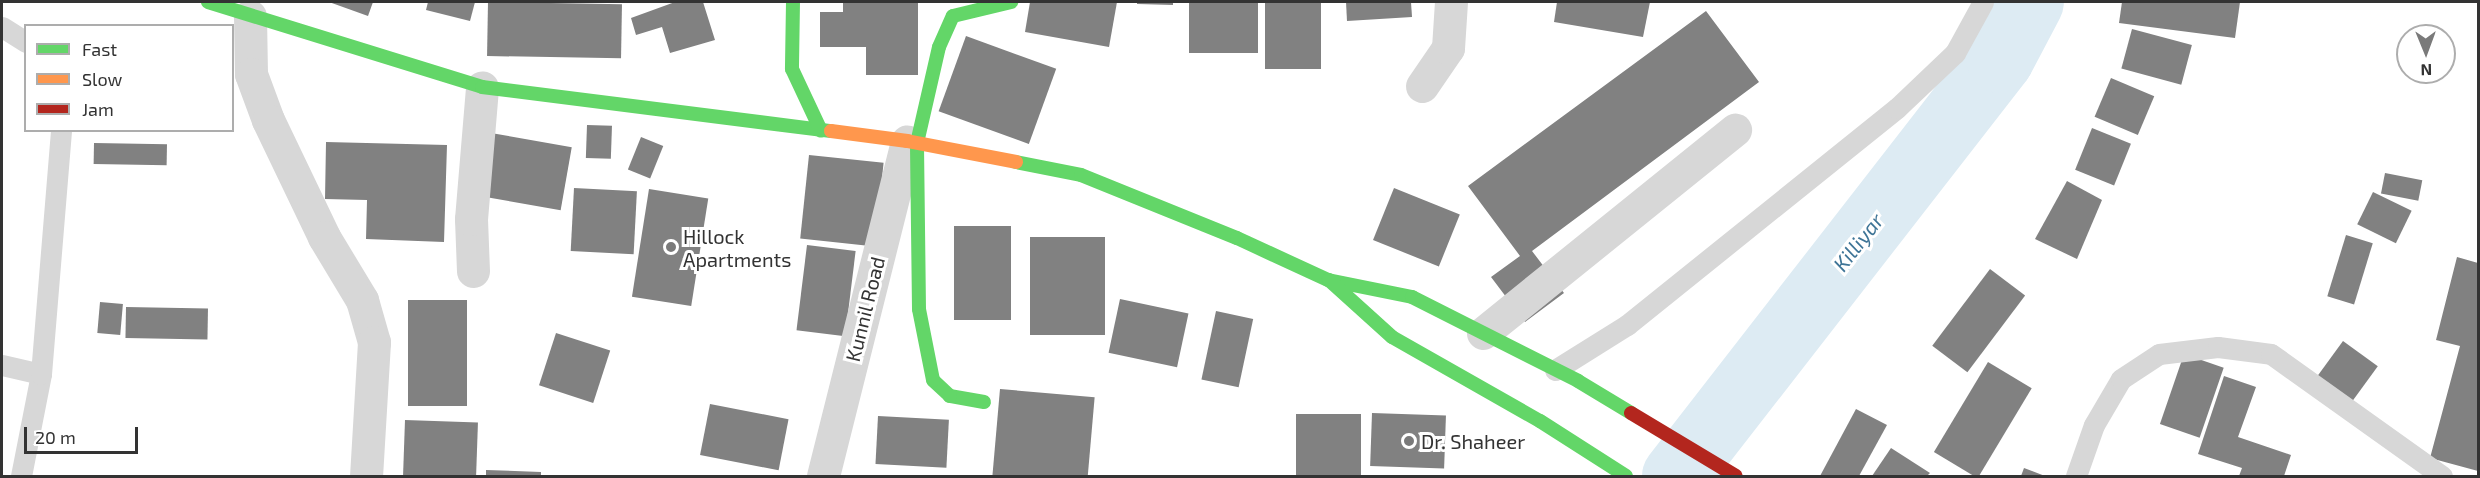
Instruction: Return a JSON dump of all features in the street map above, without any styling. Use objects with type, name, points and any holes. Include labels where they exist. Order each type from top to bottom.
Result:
[{"type":"main road","points":[[208,2],[482,87],[912,142],[1081,175],[1237,238],[1328,280],[1412,297],[1578,381],[1736,477]]},
{"type":"main road","points":[[793,2],[792,69],[821,132]]},
{"type":"main road","points":[[984,402],[950,396],[933,380],[919,309],[912,142],[939,47],[953,16],[994,9],[1011,2]]},
{"type":"main road","points":[[1328,280],[1392,337],[1540,421],[1626,477]]},
{"type":"street","points":[[1422,86],[1448,48],[1451,2]]},
{"type":"street","points":[[250,16],[251,74],[268,120],[324,237],[362,300],[374,342],[366,477]]},
{"type":"street","points":[[473,271],[471,219],[482,87]]},
{"type":"street","points":[[1483,333],[1735,130]]},
{"type":"street","name":"Kunnil Road","points":[[823,477],[912,142]]},
{"type":"lane","points":[[1555,370],[1627,325],[1897,108],[1955,53],[1983,2]]},
{"type":"lane","points":[[2,27],[24,41]]},
{"type":"lane","points":[[21,477],[41,374],[61,132]]},
{"type":"lane","points":[[2076,477],[2094,425],[2121,379],[2159,354],[2217,347],[2271,354],[2442,477]]},
{"type":"lane","points":[[2,365],[41,374]]},
{"type":"building","points":[[329,2],[373,2],[368,16]]},
{"type":"building","points":[[428,2],[475,2],[470,21],[426,10]]},
{"type":"building","points":[[488,2],[622,4],[621,58],[487,56]]},
{"type":"building","points":[[675,2],[703,2],[715,40],[670,53],[662,27],[636,35],[631,18]]},
{"type":"building","points":[[843,2],[918,2],[918,75],[866,75],[866,47],[820,47],[820,12],[843,12]]},
{"type":"building","points":[[1030,2],[1117,2],[1109,47],[1025,32]]},
{"type":"building","points":[[1137,2],[1173,2],[1173,5],[1137,4]]},
{"type":"building","points":[[1189,2],[1258,2],[1258,53],[1189,53]]},
{"type":"building","points":[[1265,2],[1321,2],[1321,69],[1265,69]]},
{"type":"building","points":[[1346,2],[1411,2],[1412,17],[1347,21]]},
{"type":"building","points":[[1557,2],[1650,2],[1643,37],[1554,22]]},
{"type":"building","points":[[2122,2],[2240,2],[2235,38],[2119,23]]},
{"type":"building","points":[[1706,11],[1759,82],[1532,251],[1564,293],[1525,322],[1491,277],[1520,256],[1468,186]]},
{"type":"building","points":[[2132,29],[2192,45],[2181,85],[2121,69]]},
{"type":"building","points":[[966,36],[1056,69],[1029,144],[939,111]]},
{"type":"building","points":[[2111,78],[2154,96],[2138,135],[2095,117]]},
{"type":"building","points":[[587,125],[612,126],[611,159],[586,158]]},
{"type":"building","points":[[2092,128],[2131,144],[2114,185],[2075,170]]},
{"type":"building","points":[[491,133],[572,147],[561,210],[480,196]]},
{"type":"building","points":[[641,137],[663,146],[650,178],[628,169]]},
{"type":"building","points":[[326,142],[447,145],[444,242],[366,239],[367,200],[325,199]]},
{"type":"building","points":[[94,143],[167,144],[167,165],[94,164]]},
{"type":"building","points":[[809,155],[884,163],[875,246],[800,239]]},
{"type":"building","points":[[2385,173],[2422,180],[2418,201],[2381,194]]},
{"type":"building","points":[[2067,181],[2102,200],[2077,259],[2035,239]]},
{"type":"building","points":[[574,188],[637,191],[634,254],[571,251]]},
{"type":"building","points":[[1394,188],[1460,215],[1439,267],[1373,240]]},
{"type":"building","name":"Hillock Apartments","points":[[649,189],[708,198],[691,306],[632,297]]},
{"type":"building","points":[[2373,192],[2412,211],[2396,243],[2357,224]]},
{"type":"building","points":[[954,226],[1011,226],[1011,320],[954,320]]},
{"type":"building","points":[[2346,235],[2373,243],[2354,304],[2327,296]]},
{"type":"building","points":[[1030,237],[1105,237],[1105,335],[1030,335]]},
{"type":"building","points":[[807,245],[856,251],[845,336],[797,330]]},
{"type":"building","points":[[2457,257],[2478,263],[2478,471],[2430,458],[2460,346],[2436,340]]},
{"type":"building","points":[[1990,269],[2025,295],[1967,372],[1932,346]]},
{"type":"building","points":[[1120,299],[1188,314],[1177,367],[1109,353]]},
{"type":"building","points":[[408,300],[467,300],[467,406],[408,406]]},
{"type":"building","points":[[100,302],[123,304],[120,335],[97,333]]},
{"type":"building","points":[[126,307],[208,308],[207,339],[125,338]]},
{"type":"building","points":[[1216,311],[1253,319],[1239,387],[1201,379]]},
{"type":"building","points":[[556,333],[610,351],[593,403],[539,385]]},
{"type":"building","points":[[2343,341],[2378,366],[2352,402],[2317,377]]},
{"type":"building","points":[[2184,354],[2224,368],[2200,438],[2160,424]]},
{"type":"building","points":[[1988,362],[2032,388],[1979,476],[1974,476],[1934,452]]},
{"type":"building","points":[[2224,376],[2256,387],[2238,437],[2291,455],[2284,476],[2239,476],[2242,468],[2198,454]]},
{"type":"building","points":[[1000,389],[1095,397],[1088,476],[992,476]]},
{"type":"building","points":[[710,404],[789,419],[779,470],[700,455]]},
{"type":"building","points":[[1856,409],[1887,425],[1859,476],[1820,476]]},
{"type":"building","name":"Dr. Shaheer","points":[[1372,413],[1446,416],[1444,469],[1370,466]]},
{"type":"building","points":[[1296,414],[1361,414],[1361,476],[1296,476]]},
{"type":"building","points":[[878,416],[949,420],[946,468],[875,464]]},
{"type":"building","points":[[405,420],[478,423],[476,476],[403,476]]},
{"type":"building","points":[[1891,448],[1930,473],[1927,476],[1872,476]]},
{"type":"building","points":[[2024,468],[2045,476],[2021,476]]},
{"type":"building","points":[[486,470],[541,472],[541,476],[486,476]]},
{"type":"waterway","name":"Killiyar","points":[[1676,476],[2000,59],[2030,2]]},
{"type":"traffic: fast","points":[[208,2],[482,87],[831,131]]},
{"type":"traffic: fast","points":[[793,2],[792,69],[821,131]]},
{"type":"traffic: fast","points":[[984,402],[950,396],[933,380],[919,309],[917,143],[939,47],[953,16],[1011,2]]},
{"type":"traffic: fast","points":[[1016,162],[1081,175],[1237,238],[1328,280],[1412,297],[1578,381],[1631,413]]},
{"type":"traffic: fast","points":[[1329,280],[1392,337],[1540,421],[1626,476]]},
{"type":"traffic: slow","points":[[831,131],[907,141],[1016,162]]},
{"type":"traffic: jam","points":[[1631,413],[1736,476]]},
{"type":"place","name":"Hillock Apartments","points":[[671,247]]},
{"type":"place","name":"Dr. Shaheer","points":[[1409,441]]}]
